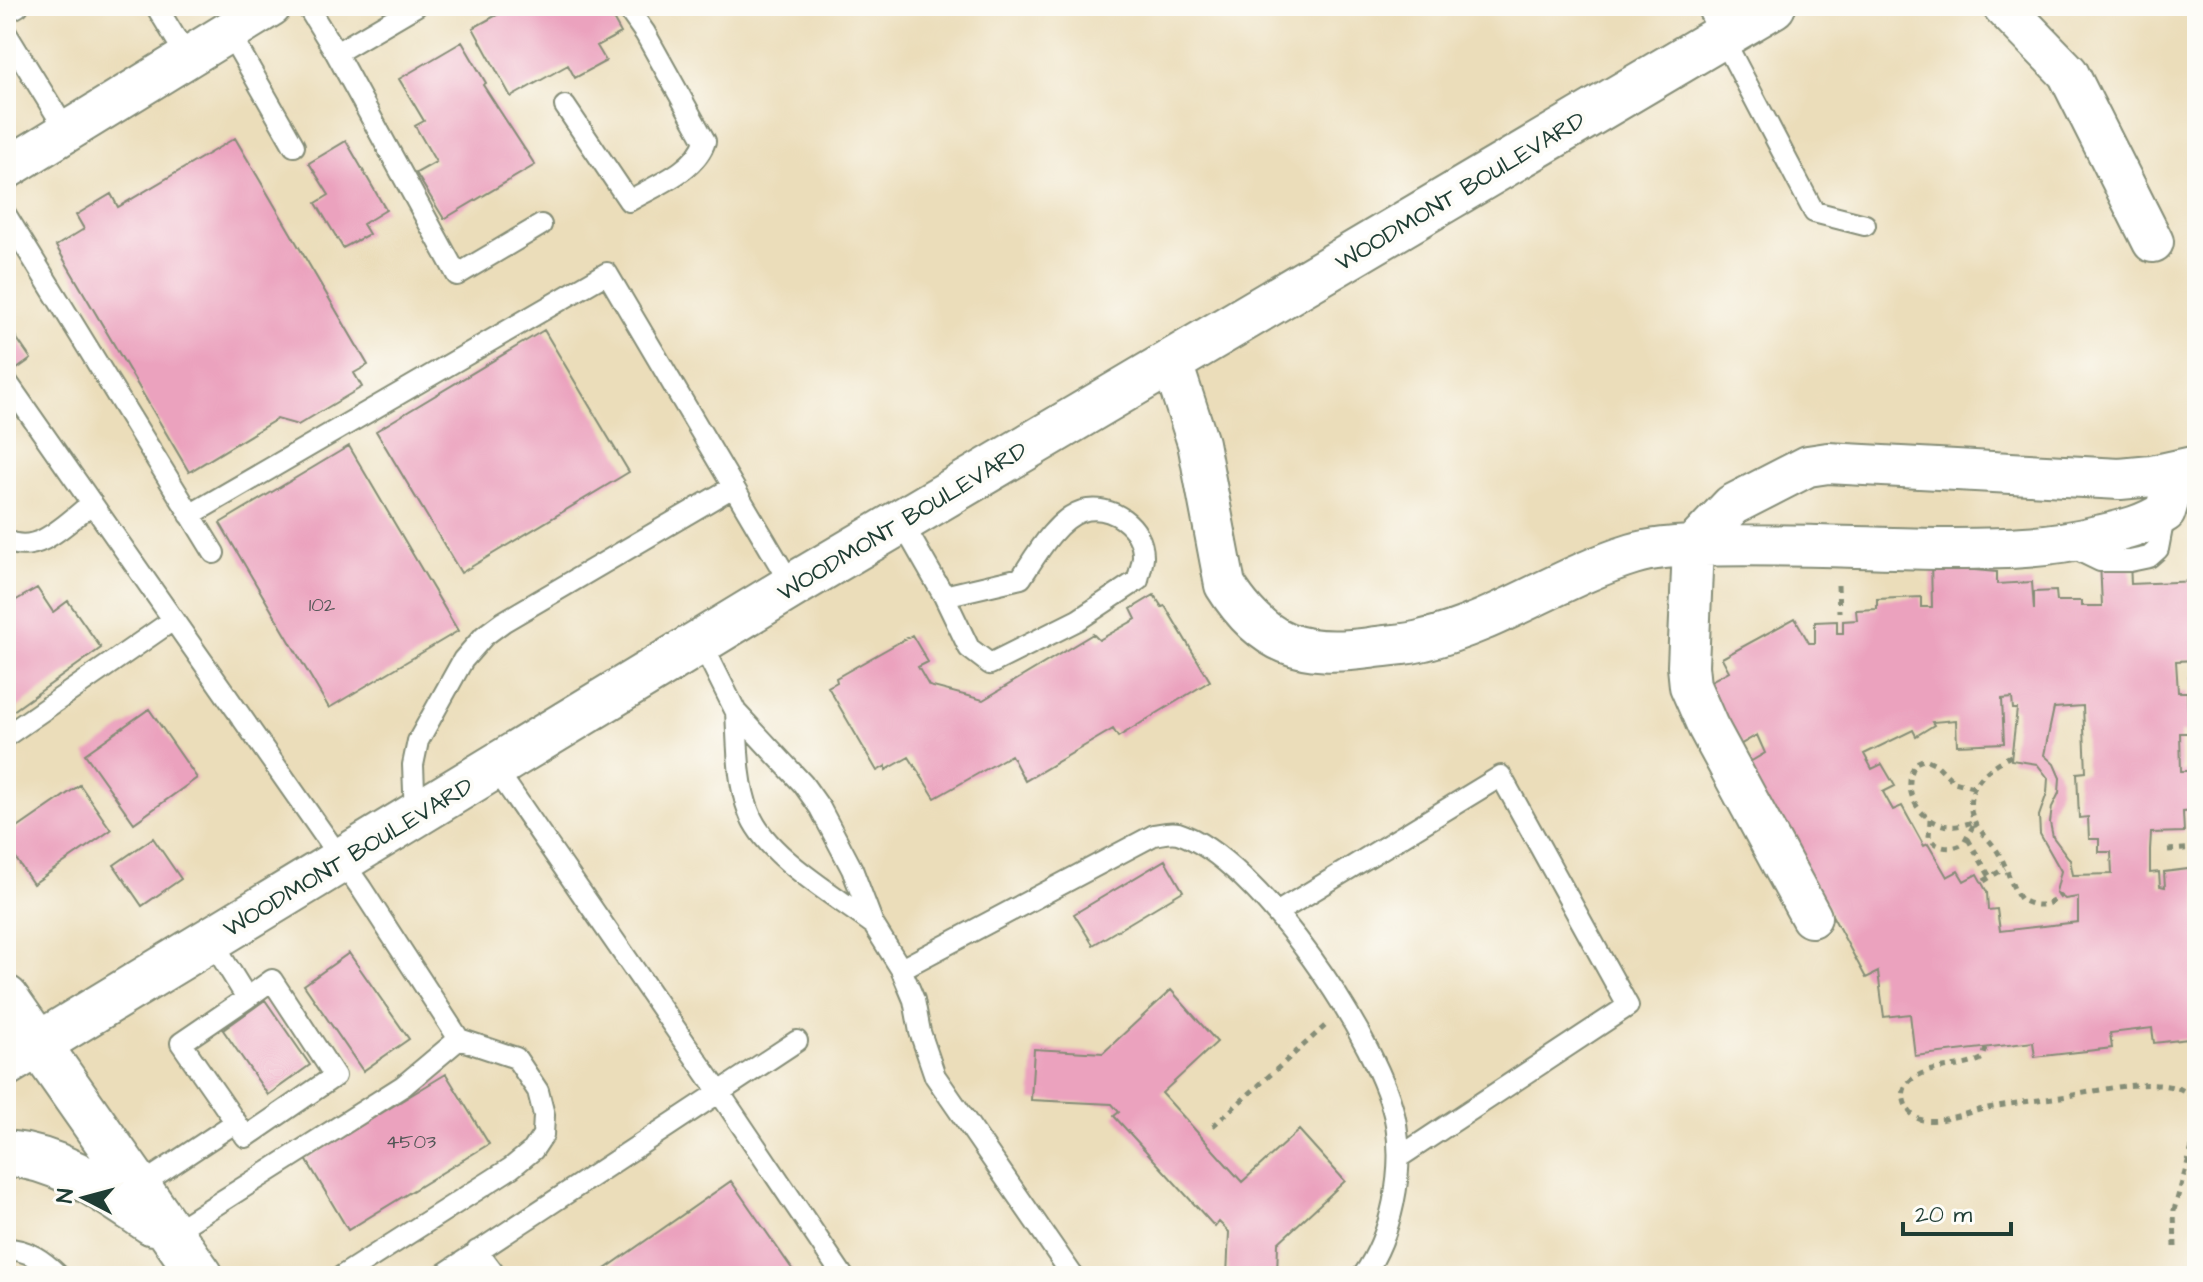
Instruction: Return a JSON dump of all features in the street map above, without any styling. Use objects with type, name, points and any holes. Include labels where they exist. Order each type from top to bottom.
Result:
[{"type":"main road","name":"WOODMONT BOULEVARD","points":[[22,1054],[792,586],[1171,360],[1715,21],[1773,6]]},
{"type":"main road","points":[[6,998],[22,1054],[138,1187],[201,1276]]},
{"type":"main road","points":[[6,1153],[60,1165],[170,1234]]},
{"type":"street","points":[[6,169],[271,6]]},
{"type":"street","points":[[2003,6],[2068,73],[2153,242]]},
{"type":"street","points":[[1171,360],[1198,443],[1225,585],[1236,602],[1265,632],[1305,650],[1337,652],[1424,641],[1481,620],[1633,554],[1664,547],[1751,544],[1879,550],[2000,549],[2065,544],[2135,527],[2165,512],[2174,489],[2187,469]]},
{"type":"street","points":[[1811,917],[1702,716],[1690,686],[1688,666],[1693,546],[1732,505],[1808,466],[1828,463],[2120,479],[2187,469]]},
{"type":"lane","points":[[6,13],[18,6]]},
{"type":"lane","points":[[156,6],[187,57]]},
{"type":"lane","points":[[307,6],[336,53],[457,275],[541,225]]},
{"type":"lane","points":[[336,53],[416,6]]},
{"type":"lane","points":[[565,106],[629,201],[688,167],[702,152],[705,141],[645,33],[626,6]]},
{"type":"lane","points":[[1715,21],[1814,212],[1865,225]]},
{"type":"lane","points":[[229,32],[294,146]]},
{"type":"lane","points":[[6,33],[67,132]]},
{"type":"lane","points":[[6,215],[214,553]]},
{"type":"lane","points":[[190,515],[607,273],[792,586]]},
{"type":"lane","points":[[7,382],[342,861],[459,1039],[516,1058],[538,1091],[544,1115],[543,1135],[533,1150],[511,1168],[342,1276]]},
{"type":"lane","points":[[415,816],[413,765],[418,741],[473,647],[503,622],[733,487]]},
{"type":"lane","points":[[6,540],[20,546],[36,543],[92,503]]},
{"type":"lane","points":[[901,521],[944,596],[969,648],[990,664],[1078,620],[1138,580],[1143,555],[1138,535],[1126,520],[1117,515],[1107,511],[1082,511],[1052,532],[1021,578],[944,596]]},
{"type":"lane","points":[[6,736],[173,620]]},
{"type":"lane","points":[[701,642],[736,712],[803,784],[820,808],[852,869],[873,924],[901,969],[914,1000],[920,1032],[935,1076],[1073,1276]]},
{"type":"lane","points":[[736,712],[745,802],[758,830],[784,857],[873,924]]},
{"type":"lane","points":[[495,768],[843,1276]]},
{"type":"lane","points":[[1278,912],[1501,776],[1628,1006],[1401,1156]]},
{"type":"lane","points":[[901,969],[1154,835],[1174,832],[1195,841],[1236,870],[1278,912],[1312,958],[1385,1085],[1396,1120],[1401,1156],[1384,1237],[1363,1276]]},
{"type":"lane","points":[[211,940],[247,998]]},
{"type":"lane","points":[[272,980],[335,1076],[246,1137],[181,1043],[247,998],[272,980]]},
{"type":"lane","points":[[170,1234],[403,1086],[459,1039]]},
{"type":"lane","points":[[441,1276],[797,1041]]},
{"type":"lane","points":[[138,1187],[236,1122]]},
{"type":"lane","points":[[6,1249],[28,1253],[43,1261],[59,1276]]},
{"type":"lane","points":[[477,1251],[496,1276]]},
{"type":"path","points":[[2197,670],[2190,670],[2197,838]]},
{"type":"path","points":[[2011,756],[1979,778],[1973,787],[1970,804],[1975,821],[1995,847],[2017,895],[2026,903],[2046,905],[2060,896]]},
{"type":"path","points":[[1973,787],[1954,782],[1925,759],[1916,763],[1910,775],[1910,790],[1916,805],[1930,819],[1946,826],[1975,821]]},
{"type":"path","points":[[1930,819],[1929,838],[1936,846],[1960,846],[1975,821]]},
{"type":"path","points":[[1967,838],[1987,879],[2005,868]]},
{"type":"path","points":[[2168,850],[2197,848]]},
{"type":"path","points":[[1213,1126],[1344,1010]]},
{"type":"path","points":[[1986,1048],[1983,1058],[1977,1062],[1934,1070],[1909,1083],[1904,1089],[1910,1114],[1931,1120],[1998,1106],[2140,1086],[2174,1087],[2183,1090],[2197,1102]]},
{"type":"path","points":[[2175,1247],[2174,1210],[2197,1130]]},
{"type":"building","points":[[513,6],[606,6],[621,33],[597,46],[606,61],[575,78],[568,65],[511,97],[473,28]]},
{"type":"building","points":[[462,42],[486,83],[483,85],[535,165],[444,219],[416,173],[436,162],[415,126],[424,121],[399,79]]},
{"type":"building","points":[[235,138],[368,365],[354,373],[362,387],[298,425],[277,419],[189,472],[56,246],[84,229],[76,215],[111,194],[118,207]]},
{"type":"building","points":[[346,141],[386,210],[363,224],[369,234],[343,248],[316,203],[329,195],[309,163]]},
{"type":"building","points":[[9,327],[31,359],[10,374],[6,383],[6,329]]},
{"type":"building","points":[[544,330],[629,472],[461,573],[376,431]]},
{"type":"building","points":[[349,446],[458,631],[329,708],[220,523]]},
{"type":"building","points":[[1931,559],[1963,569],[1997,572],[1997,584],[2032,582],[2034,610],[2034,592],[2056,591],[2057,601],[2081,601],[2081,606],[2102,606],[2100,561],[2130,561],[2131,584],[2197,581],[2197,660],[2176,661],[2178,692],[2187,692],[2189,733],[2180,733],[2181,771],[2191,771],[2193,811],[2183,812],[2184,832],[2151,833],[2150,873],[2159,872],[2160,886],[2165,887],[2164,872],[2197,868],[2197,1038],[2154,1043],[2152,1028],[2110,1033],[2112,1048],[2035,1057],[2033,1042],[1915,1056],[1910,1014],[1884,1017],[1878,972],[1866,978],[1825,902],[1743,766],[1765,753],[1757,735],[1736,747],[1704,685],[1729,671],[1722,658],[1795,618],[1809,643],[1815,643],[1815,622],[1837,621],[1837,633],[1843,633],[1843,621],[1857,620],[1856,610],[1877,609],[1877,599],[1921,597],[1921,607],[1932,607]],"holes":[[[2012,698],[2013,709],[2017,709],[2011,760],[2037,764],[2048,778],[2047,793],[2039,816],[2040,834],[2061,871],[2056,892],[2065,899],[2078,897],[2078,922],[2000,931],[1997,909],[1988,910],[1987,892],[1977,874],[1964,881],[1958,871],[1947,877],[1928,844],[1924,846],[1902,806],[1893,810],[1883,792],[1895,786],[1882,764],[1872,769],[1864,754],[1913,730],[1916,736],[1934,725],[1932,722],[1956,720],[1957,745],[2004,743],[2002,699]],[[2083,706],[2086,772],[2077,773],[2079,818],[2088,817],[2089,839],[2099,839],[2099,852],[2111,852],[2112,874],[2073,875],[2070,860],[2053,837],[2050,823],[2060,778],[2054,764],[2044,755],[2054,708]]]},
{"type":"building","points":[[37,588],[53,612],[68,601],[101,648],[6,716],[6,606]]},
{"type":"building","points":[[1154,595],[1162,607],[1165,606],[1210,681],[1118,737],[1113,729],[1025,781],[1011,755],[935,798],[909,757],[886,770],[886,766],[877,771],[828,687],[837,682],[836,678],[912,635],[928,662],[918,667],[929,686],[983,700],[1093,634],[1099,640],[1136,619],[1131,609]]},
{"type":"building","points":[[149,709],[197,778],[134,823],[85,754]]},
{"type":"building","points":[[80,785],[111,830],[33,884],[6,844],[6,836]]},
{"type":"building","points":[[153,838],[181,879],[142,906],[114,865]]},
{"type":"building","points":[[1165,860],[1183,891],[1093,945],[1074,914]]},
{"type":"building","points":[[349,953],[409,1039],[363,1071],[304,985]]},
{"type":"building","points":[[1171,990],[1217,1042],[1162,1093],[1242,1182],[1299,1130],[1345,1181],[1278,1243],[1277,1276],[1227,1276],[1229,1232],[1219,1222],[1215,1227],[1114,1116],[1119,1112],[1112,1104],[1031,1100],[1034,1049],[1103,1053]]},
{"type":"building","points":[[265,1000],[310,1065],[268,1095],[223,1030]]},
{"type":"building","points":[[446,1074],[489,1144],[348,1230],[306,1159]]},
{"type":"building","points":[[731,1181],[797,1276],[595,1276]]}]
